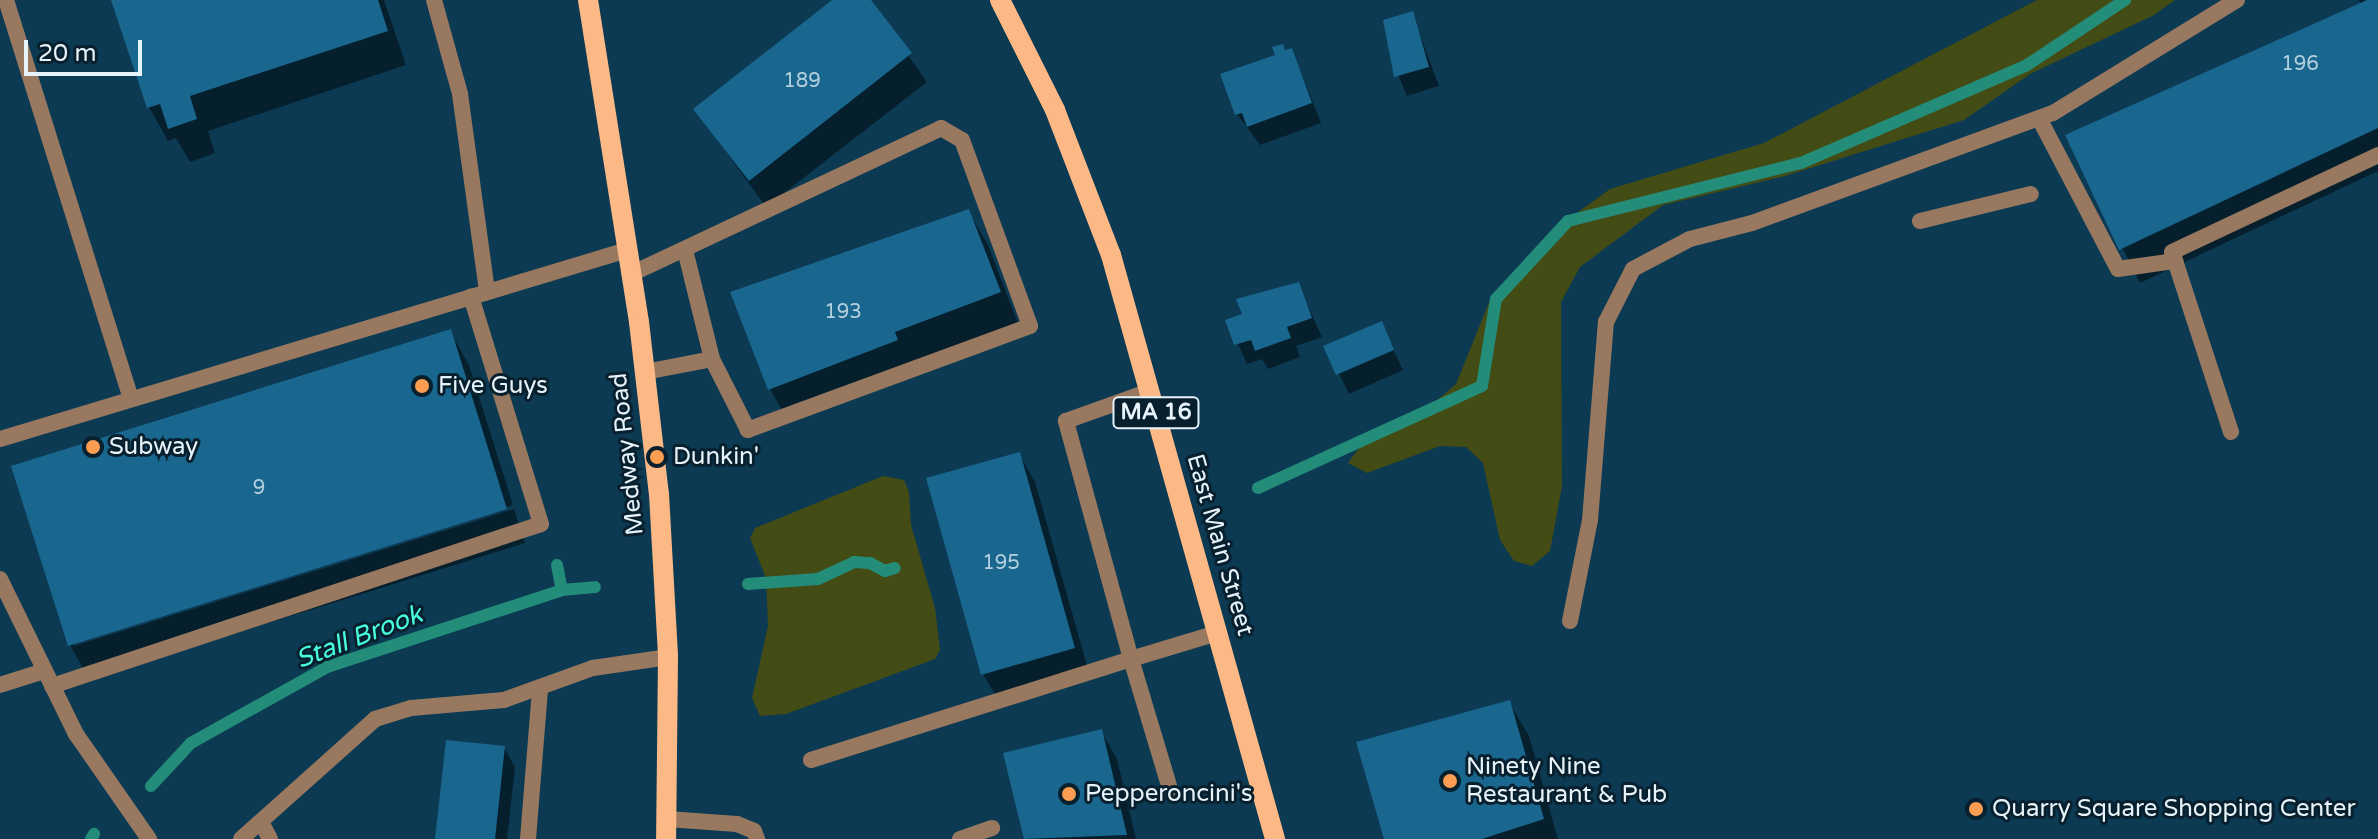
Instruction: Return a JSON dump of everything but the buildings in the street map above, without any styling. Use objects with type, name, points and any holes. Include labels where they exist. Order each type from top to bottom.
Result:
[{"type":"main road","name":"Medway Road","points":[[578,0],[595,66]]},
{"type":"main road","name":"Medway Road","points":[[588,0],[595,66],[645,372],[668,657],[667,829]]},
{"type":"main road","name":"East Main Street","points":[[1000,0],[1036,66],[1111,255],[1275,839]]},
{"type":"street","points":[[6,0],[131,399]]},
{"type":"street","points":[[0,685],[48,679],[541,524],[479,295],[460,94],[434,0]]},
{"type":"street","points":[[1570,621],[1590,520],[1606,322],[1633,269],[1690,239],[1752,223],[2039,118],[2237,0]]},
{"type":"street","points":[[2039,118],[2118,269],[2175,261]]},
{"type":"street","points":[[631,274],[941,128],[962,140],[1030,326],[748,430],[712,359],[685,250]]},
{"type":"street","points":[[2231,432],[2172,252],[2378,155]]},
{"type":"street","points":[[1920,221],[2031,194]]},
{"type":"street","points":[[0,439],[627,250]]},
{"type":"street","points":[[645,372],[712,359]]},
{"type":"street","points":[[1150,391],[1066,421],[1170,789]]},
{"type":"street","points":[[0,579],[76,734],[149,839]]},
{"type":"street","points":[[811,760],[1217,633]]},
{"type":"street","points":[[241,839],[375,719],[411,708],[504,700],[540,690],[584,670],[668,657]]},
{"type":"street","points":[[528,839],[540,690]]},
{"type":"street","points":[[261,822],[270,839]]},
{"type":"street","points":[[667,829],[737,824],[754,831],[757,839]]},
{"type":"street","points":[[960,839],[992,828]]},
{"type":"green space","points":[[2037,0],[2175,0],[2154,15],[2030,74],[1964,120],[1785,176],[1663,205],[1580,267],[1561,302],[1562,486],[1550,551],[1532,566],[1514,561],[1500,540],[1483,463],[1466,447],[1440,446],[1367,473],[1348,463],[1365,440],[1427,409],[1456,384],[1492,295],[1556,228],[1610,189],[1764,143]]},
{"type":"green space","points":[[883,476],[904,480],[909,492],[911,525],[935,608],[940,650],[935,659],[786,714],[760,716],[752,698],[768,626],[766,578],[750,538],[755,528]]},
{"type":"waterway","points":[[1258,488],[1482,386],[1496,299],[1568,221],[1801,163],[2027,65],[2125,0]]},
{"type":"waterway","points":[[748,584],[818,579],[854,562],[870,563],[885,571],[895,568]]},
{"type":"waterway","points":[[557,565],[562,590]]},
{"type":"waterway","name":"Stall Brook","points":[[151,786],[191,743],[327,667],[562,590],[595,587]]},
{"type":"waterway","name":"Stall Brook","points":[[91,839],[94,834]]},
{"type":"place","name":"Five Guys","points":[[422,386]]},
{"type":"place","name":"Subway","points":[[93,447]]},
{"type":"place","name":"Dunkin'","points":[[657,457]]},
{"type":"place","name":"Ninety Nine Restaurant & Pub","points":[[1450,781]]},
{"type":"place","name":"Pepperoncini's","points":[[1069,794]]},
{"type":"place","name":"Quarry Square Shopping Center","points":[[1976,809]]}]
